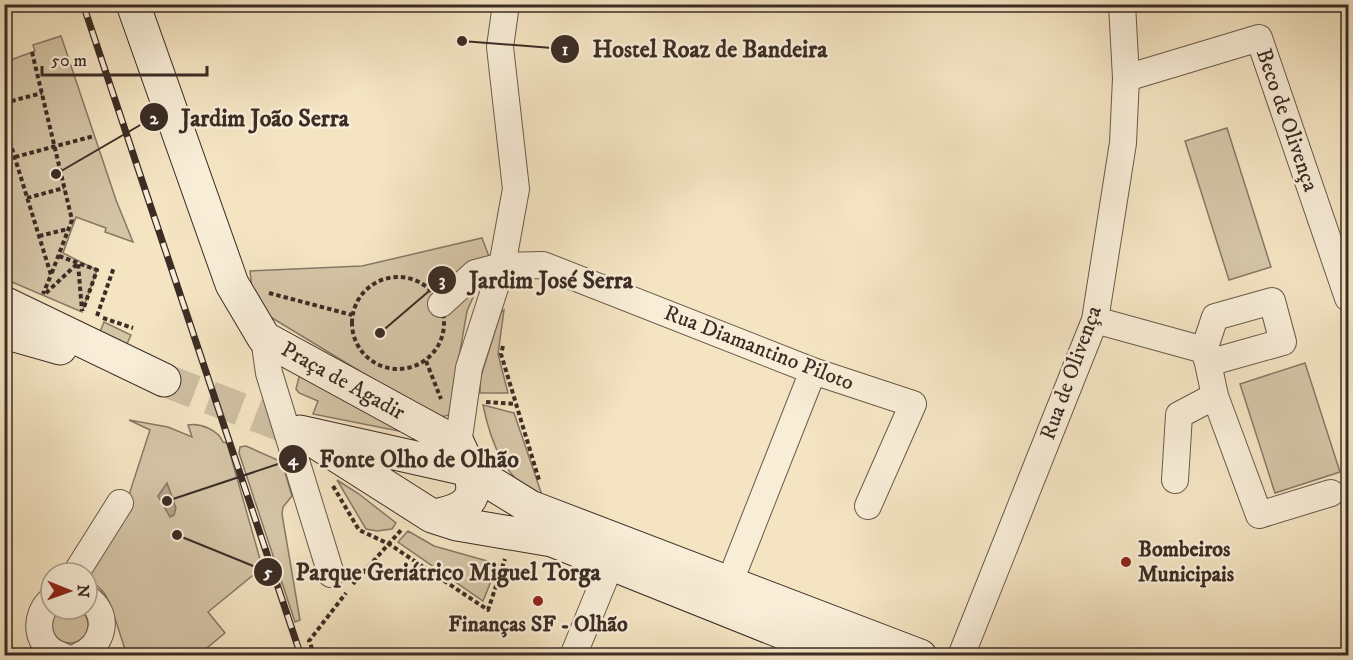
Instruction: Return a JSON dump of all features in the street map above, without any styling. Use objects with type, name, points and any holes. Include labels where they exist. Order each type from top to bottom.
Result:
[{"type":"main road","points":[[133,4],[232,284],[264,338]]},
{"type":"main road","points":[[4,303],[164,380],[4,332]]},
{"type":"main road","name":"Praça de Agadir","points":[[264,338],[464,457],[530,507],[920,656]]},
{"type":"main road","points":[[426,512],[452,513],[469,503],[474,486],[464,457],[300,432],[426,512],[457,524],[552,540],[829,653]]},
{"type":"street","points":[[464,457],[470,368],[502,266],[516,189],[500,47],[506,4]]},
{"type":"street","name":"Rua de Olivença","points":[[961,656],[1095,320],[1123,143],[1126,78],[1122,4]]},
{"type":"street","name":"Beco de Olivença","points":[[1126,78],[1259,38],[1348,298]]},
{"type":"street","name":"Rua Diamantino Piloto","points":[[441,304],[475,273],[502,266],[543,265],[813,370],[912,404],[868,506]]},
{"type":"street","points":[[1095,320],[1206,356],[1215,396],[1259,515],[1331,493]]},
{"type":"street","points":[[264,338],[269,373],[339,583]]},
{"type":"street","points":[[729,584],[813,370]]},
{"type":"street","points":[[1175,480],[1179,415],[1215,396]]},
{"type":"street","points":[[84,561],[120,503]]},
{"type":"street","points":[[573,656],[611,563]]},
{"type":"street","points":[[40,621],[39,632],[50,649],[64,655],[94,646],[107,647],[99,611]]},
{"type":"path","points":[[32,52],[72,220],[42,297]]},
{"type":"path","points":[[4,103],[42,93]]},
{"type":"path","points":[[15,157],[94,136]]},
{"type":"path","points":[[4,148],[10,142],[51,275]]},
{"type":"path","points":[[27,198],[64,188]]},
{"type":"path","points":[[39,236],[69,229]]},
{"type":"path","points":[[59,256],[98,270],[80,319]]},
{"type":"path","points":[[42,297],[78,263]]},
{"type":"path","points":[[78,263],[82,312]]},
{"type":"path","points":[[97,316],[114,267]]},
{"type":"path","points":[[393,276],[408,277],[422,282],[441,304],[445,319],[443,335],[437,350],[426,361],[412,368],[396,370],[381,367],[367,358],[358,346],[352,331],[352,315],[357,300],[367,288],[379,280],[393,276]]},
{"type":"path","points":[[232,284],[352,315]]},
{"type":"path","points":[[42,297],[52,301]]},
{"type":"path","points":[[504,343],[501,354],[542,490]]},
{"type":"path","points":[[330,481],[359,530],[389,544],[488,610],[507,554]]},
{"type":"path","points":[[315,656],[309,641],[339,583],[426,512]]},
{"type":"shaded area","points":[[61,36],[116,200],[133,242],[105,232],[106,228],[76,217],[63,253],[97,270],[82,312],[5,279],[4,148],[10,142],[5,125],[5,62],[35,51],[33,45]]},
{"type":"shaded area","points":[[1227,128],[1271,267],[1229,280],[1185,141]]},
{"type":"shaded area","points":[[482,238],[490,259],[467,311],[449,415],[437,418],[254,307],[250,271],[362,266]]},
{"type":"shaded area","points":[[504,310],[498,354],[508,393],[480,393],[480,379],[501,312]]},
{"type":"shaded area","points":[[104,322],[131,335],[126,346],[99,334]]},
{"type":"shaded area","points":[[1305,363],[1340,472],[1275,493],[1240,384]]},
{"type":"shaded area","points":[[300,373],[429,437],[313,414],[318,401],[299,393],[296,389]]},
{"type":"shaded area","points":[[483,405],[514,413],[544,501],[520,483],[502,460],[486,420]]},
{"type":"shaded area","points":[[129,420],[168,427],[192,437],[188,425],[203,426],[227,443],[260,559],[257,572],[208,612],[225,633],[207,648],[212,655],[127,655],[106,596],[99,588],[99,561],[95,561],[127,501],[150,430]]},
{"type":"shaded area","points":[[246,446],[282,462],[292,496],[283,507],[282,514],[300,620],[295,622],[239,453],[240,447]]},
{"type":"shaded area","points":[[337,480],[396,523],[392,529],[377,531],[366,529]]},
{"type":"shaded area","points":[[167,483],[176,508],[174,515],[170,517],[158,496]]},
{"type":"shaded area","points":[[408,531],[434,546],[498,564],[483,601],[398,542]]},
{"type":"shaded area","points":[[53,621],[87,621],[88,625],[83,638],[70,643],[57,638],[52,625]]},
{"type":"tunnel","points":[[164,380],[300,432]]},
{"type":"railway","points":[[83,4],[301,656]]},
{"type":"place","name":"Hostel Roaz de Bandeira","points":[[462,41]]},
{"type":"place","name":"Jardim João Serra","points":[[56,174]]},
{"type":"place","name":"Jardim José Serra","points":[[380,333]]},
{"type":"place","name":"Fonte Olho de Olhão","points":[[167,501]]},
{"type":"place","name":"Parque Geriátrico Miguel Torga","points":[[177,535]]},
{"type":"place","name":"Bombeiros Municipais","points":[[1126,562]]},
{"type":"place","name":"Finanças SF - Olhão","points":[[538,601]]}]
